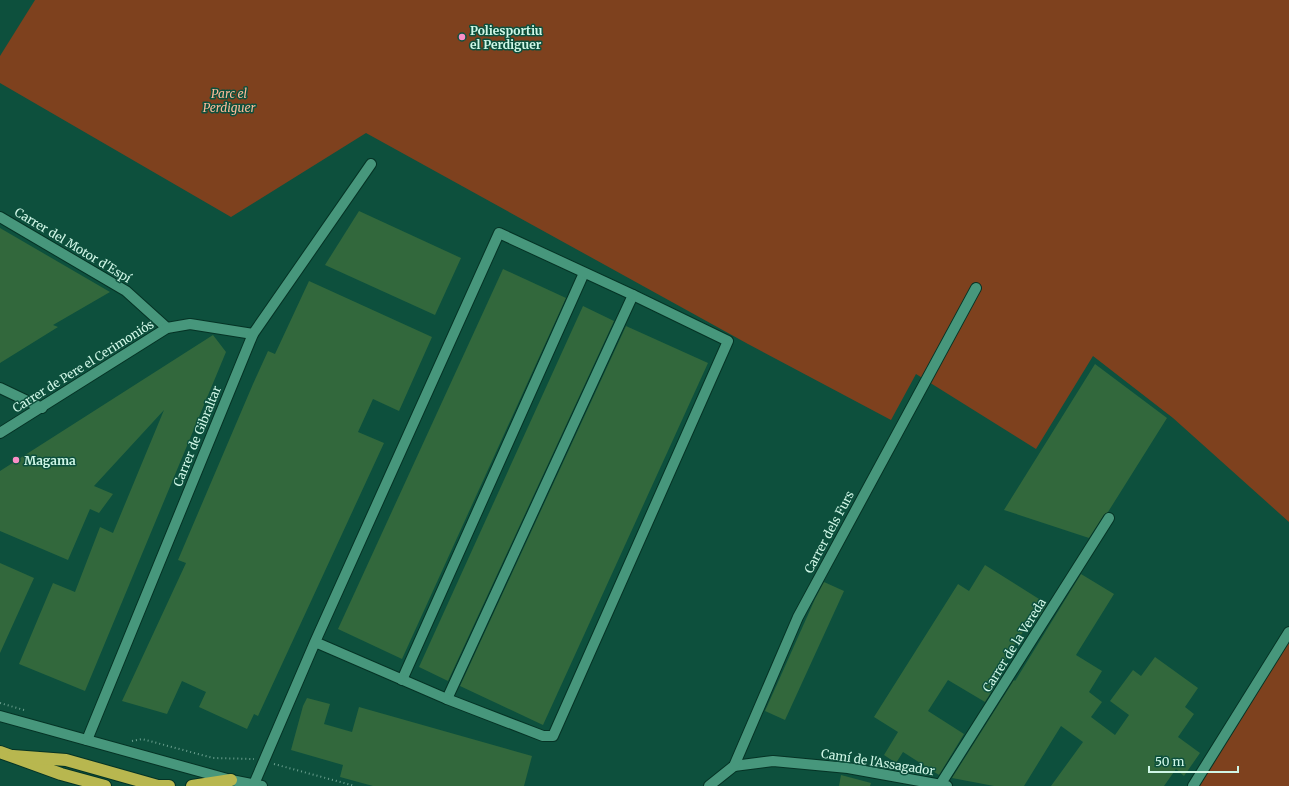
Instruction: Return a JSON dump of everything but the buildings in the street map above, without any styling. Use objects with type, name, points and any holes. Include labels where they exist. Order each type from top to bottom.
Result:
[{"type":"highway","points":[[0,752],[61,774],[105,786]]},
{"type":"highway","points":[[13,756],[66,760],[158,786],[169,786]]},
{"type":"highway","points":[[192,786],[231,780]]},
{"type":"street","name":"Carrer de Gibraltar","points":[[87,740],[253,334],[371,164]]},
{"type":"street","name":"Carrer del Motor d'Espí","points":[[0,217],[126,291],[167,328]]},
{"type":"street","points":[[0,716],[231,780],[258,785],[264,761],[315,642],[498,233],[633,295],[728,341],[553,736],[543,736],[447,699],[315,642]]},
{"type":"street","points":[[402,680],[584,273]]},
{"type":"street","name":"Carrer dels Furs","points":[[709,786],[734,766],[798,617],[976,288]]},
{"type":"street","points":[[447,699],[633,295]]},
{"type":"street","name":"Carrer de Pere el Cerimoniós","points":[[0,433],[167,328],[190,324],[253,334]]},
{"type":"street","points":[[0,388],[42,408]]},
{"type":"street","name":"Carrer de la Vereda","points":[[944,785],[1109,518]]},
{"type":"street","points":[[1194,786],[1289,632]]},
{"type":"street","name":"Camí de l'Assagador","points":[[734,766],[773,761],[833,766],[944,785]]},
{"type":"path","points":[[0,703],[30,712]]},
{"type":"path","points":[[128,741],[142,739],[213,758],[251,758],[355,786]]},
{"type":"green space","name":"Parc el Perdiguer","points":[[35,0],[1289,0],[1289,522],[1173,418],[1093,356],[1036,449],[916,374],[891,420],[748,344],[366,133],[231,217],[0,83],[0,56]]},
{"type":"green space","points":[[1289,640],[1289,786],[1198,786]]},
{"type":"place","name":"Poliesportiu el Perdiguer","points":[[462,37]]},
{"type":"place","name":"Magama","points":[[16,460]]}]
